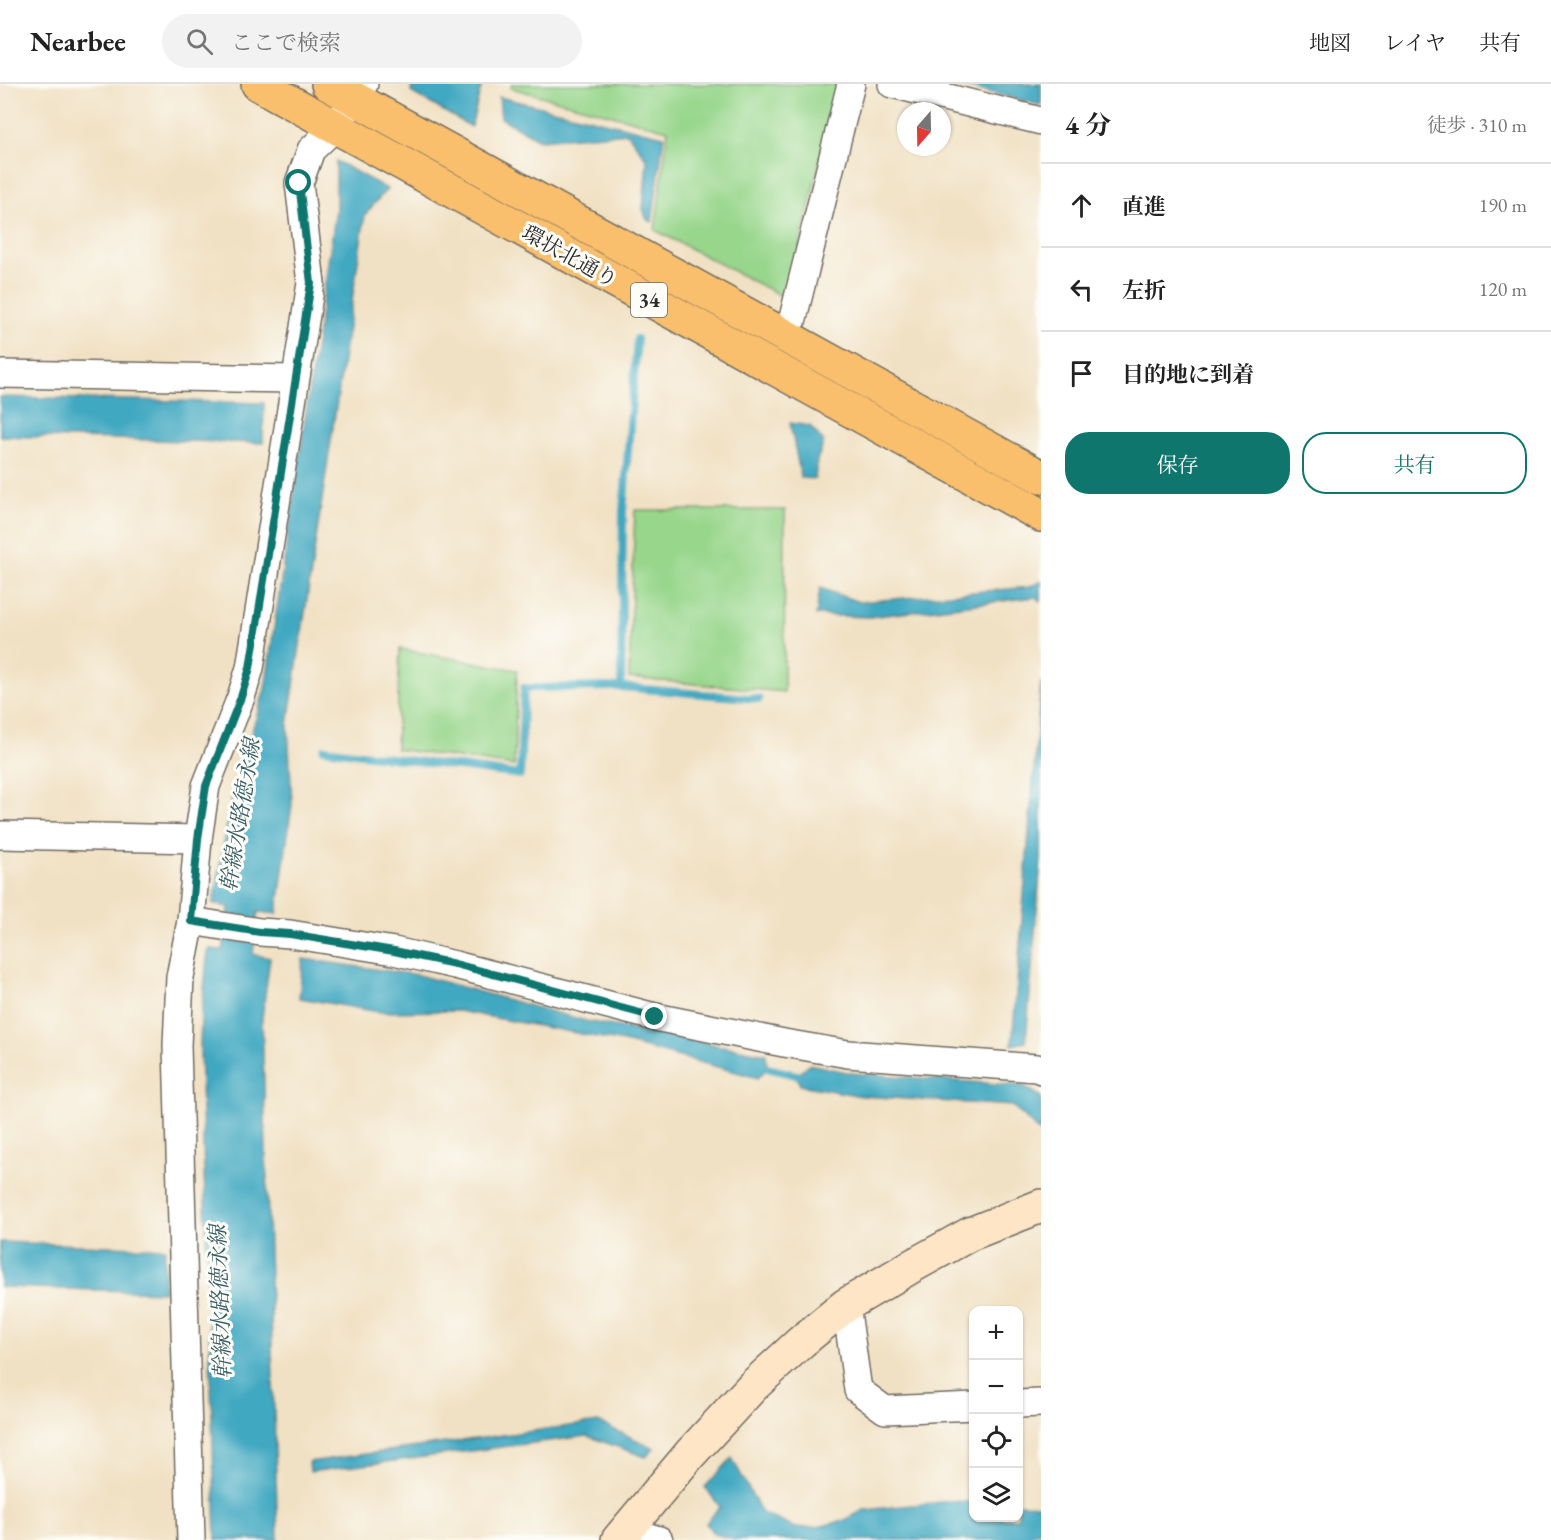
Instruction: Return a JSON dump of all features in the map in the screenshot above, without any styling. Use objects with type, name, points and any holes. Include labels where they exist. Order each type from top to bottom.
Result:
[{"type":"highway","name":"環状北通り","points":[[258,84],[1041,515]]},
{"type":"highway","name":"環状北通り","points":[[349,89],[1041,477]]},
{"type":"street","points":[[783,334],[793,318],[851,84]]},
{"type":"street","points":[[892,84],[1041,121]]},
{"type":"street","points":[[191,1540],[177,1046],[180,977],[191,921],[198,839],[206,786],[250,668],[311,283],[299,183],[311,150],[335,127],[349,89]]},
{"type":"street","points":[[0,374],[295,380]]},
{"type":"street","points":[[0,835],[198,839]]},
{"type":"street","points":[[191,921],[394,951],[455,964],[655,1017],[784,1043],[848,1054],[1041,1070]]},
{"type":"street","points":[[623,1535],[690,1454],[753,1386],[846,1305],[970,1234],[1041,1206]]},
{"type":"street","points":[[846,1305],[858,1390],[885,1410],[969,1406]]},
{"type":"street","points":[[1023,1404],[1041,1403]]},
{"type":"street","points":[[623,1535],[659,1540]]},
{"type":"green space","points":[[512,84],[838,84],[787,299],[655,230],[668,130],[511,88]]},
{"type":"green space","points":[[635,510],[785,510],[784,692],[629,678]]},
{"type":"green space","points":[[400,649],[517,670],[514,766],[396,749]]},
{"type":"water","points":[[412,84],[482,84],[471,127],[411,92]]},
{"type":"water","points":[[955,84],[1041,84],[1041,105]]},
{"type":"water","points":[[499,97],[664,136],[652,222],[647,220],[643,209],[647,160],[628,133],[539,140],[501,118]]},
{"type":"water","name":"幹線水路徳永線","points":[[336,161],[387,189],[365,215],[288,725],[292,804],[277,914],[258,912],[253,954],[270,958],[262,1018],[278,1540],[216,1540],[200,1049],[201,1017],[208,949],[223,950],[229,907],[213,904],[233,793],[265,689],[336,209]]},
{"type":"water","points":[[0,397],[264,403],[263,443],[0,436]]},
{"type":"water","points":[[790,423],[810,426],[824,442],[817,460],[815,479],[801,478]]},
{"type":"water","points":[[1041,581],[1041,601],[1035,597],[869,617],[816,615],[820,588],[859,602],[1030,587]]},
{"type":"water","points":[[1041,682],[1041,859],[1026,1042],[1012,1045]]},
{"type":"water","points":[[303,959],[418,975],[586,1021],[766,1054],[767,1068],[758,1078],[624,1042],[458,1011],[379,1012],[299,998]]},
{"type":"water","points":[[809,1064],[852,1073],[1024,1086],[1041,1097],[1041,1134],[1013,1106],[862,1096],[800,1085],[797,1075]]},
{"type":"water","points":[[0,1242],[165,1248],[164,1292],[0,1287]]},
{"type":"water","points":[[598,1422],[654,1448],[646,1457],[587,1436],[310,1472],[309,1462]]},
{"type":"water","points":[[732,1458],[762,1513],[795,1528],[818,1527],[845,1520],[864,1510],[951,1501],[969,1502],[969,1522],[1023,1522],[1023,1504],[1041,1505],[1041,1531],[1018,1540],[735,1540],[713,1533],[706,1523],[720,1507],[705,1487]]},
{"type":"waterway","points":[[324,749],[520,775],[524,688],[621,687],[623,512],[637,339]]},
{"type":"waterway","points":[[621,687],[759,699]]},
{"type":"waterway","points":[[767,1068],[797,1075]]},
{"type":"route","points":[[299,183],[311,283],[250,668],[206,786],[198,839],[191,921],[394,951],[455,964],[655,1017]]}]
